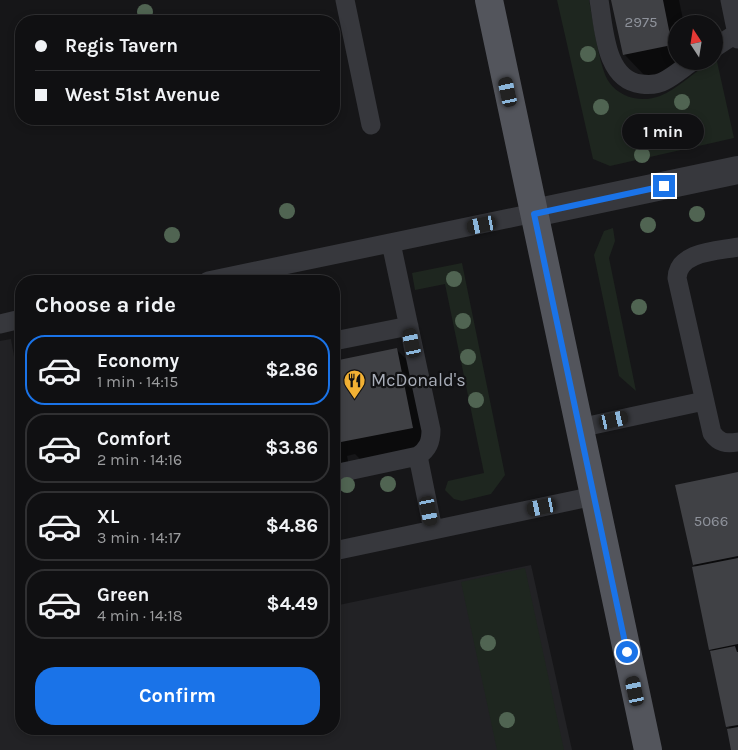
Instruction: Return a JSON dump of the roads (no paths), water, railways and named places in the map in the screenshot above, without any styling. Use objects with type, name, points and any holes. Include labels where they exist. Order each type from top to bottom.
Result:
[{"type":"main road","points":[[489,0],[648,750]]},
{"type":"street","points":[[534,214],[738,170]]},
{"type":"lane","points":[[345,0],[371,125]]},
{"type":"lane","points":[[599,0],[610,58],[616,69],[625,78],[637,84],[650,85],[663,82],[680,70]]},
{"type":"lane","points":[[723,43],[737,36],[730,0]]},
{"type":"lane","points":[[237,275],[534,214]]},
{"type":"lane","points":[[340,473],[418,456],[429,445],[431,430],[391,243]]},
{"type":"lane","points":[[738,247],[692,256],[682,262],[677,272],[712,433],[720,442],[738,442]]},
{"type":"lane","points":[[0,324],[15,320]]},
{"type":"lane","points":[[340,340],[409,326]]},
{"type":"lane","points":[[579,428],[704,400]]},
{"type":"lane","points":[[418,456],[433,530]]},
{"type":"lane","points":[[340,550],[594,496]]},
{"type":"place","name":"McDonald's","points":[[355,399]]}]
